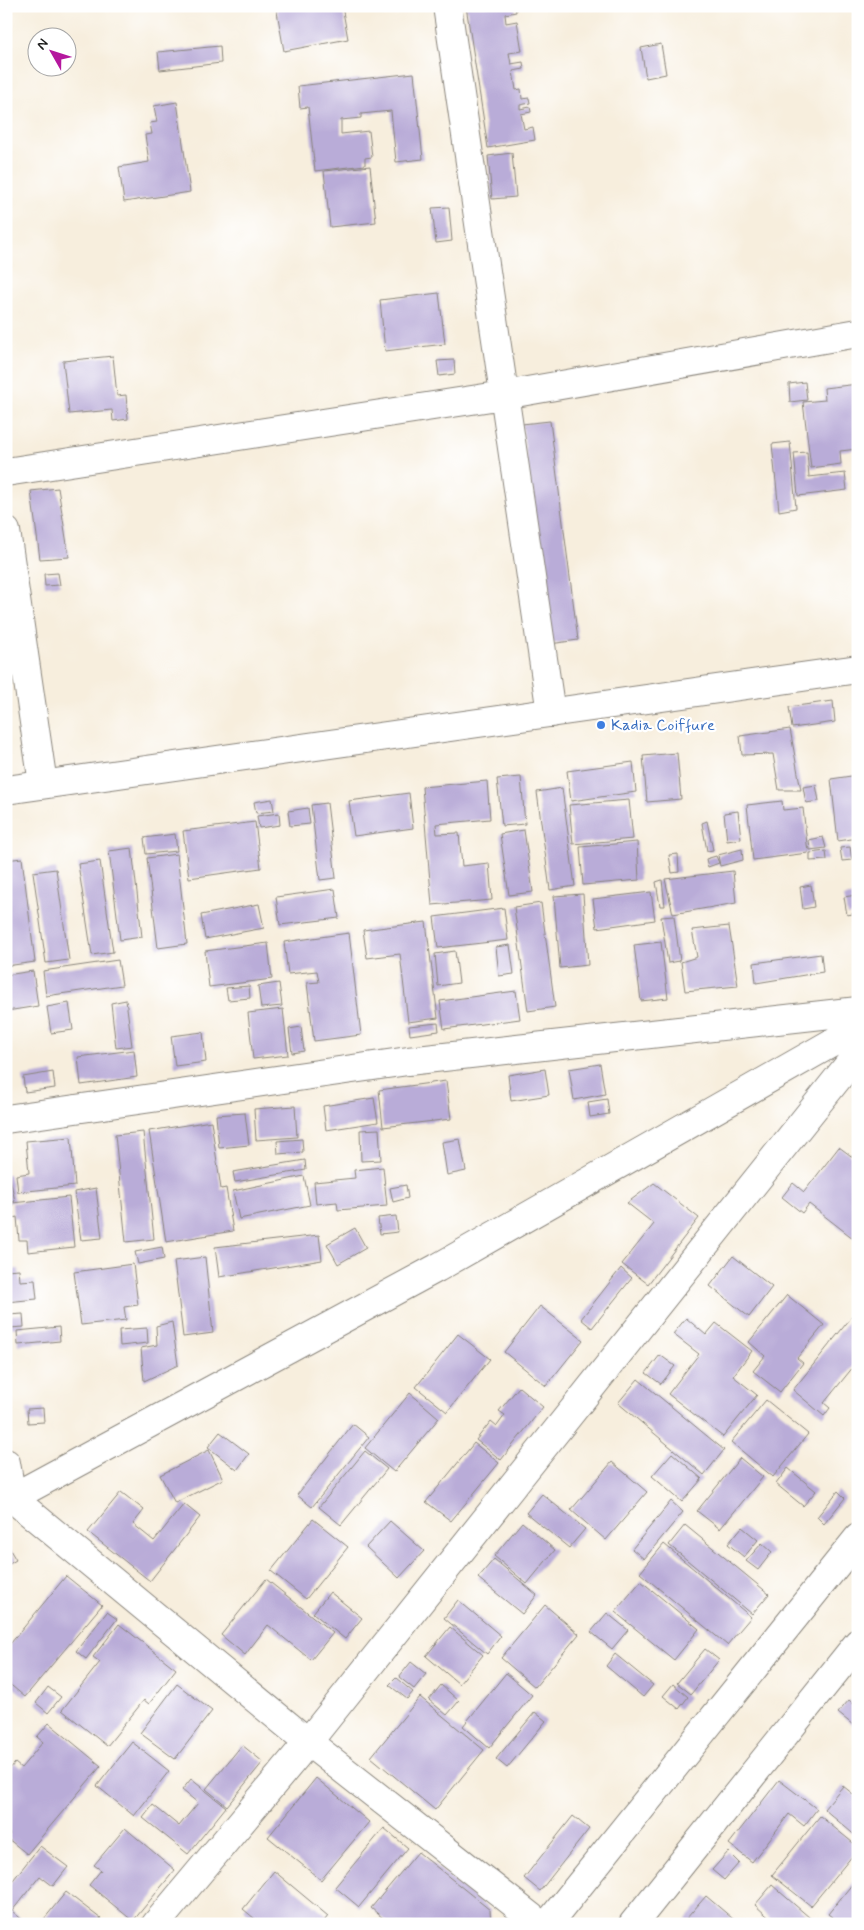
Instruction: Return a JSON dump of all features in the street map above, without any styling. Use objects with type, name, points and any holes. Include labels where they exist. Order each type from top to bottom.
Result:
[{"type":"street","points":[[447,6],[551,713]]},
{"type":"street","points":[[6,472],[504,395],[858,333]]},
{"type":"street","points":[[6,532],[43,784]]},
{"type":"street","points":[[6,790],[858,669]]},
{"type":"street","points":[[6,1119],[408,1061],[858,1012]]},
{"type":"street","points":[[9,1500],[438,1268],[858,1028]]},
{"type":"street","points":[[156,1924],[308,1742],[858,1054]]},
{"type":"street","points":[[6,1463],[9,1500],[308,1742],[540,1924]]},
{"type":"street","points":[[548,1924],[858,1538]]},
{"type":"street","points":[[633,1924],[858,1643]]},
{"type":"building","points":[[276,6],[342,6],[348,39],[284,51]]},
{"type":"building","points":[[466,6],[515,6],[516,12],[505,14],[506,23],[517,21],[522,51],[509,53],[511,64],[523,62],[524,69],[513,71],[516,90],[521,89],[522,99],[529,98],[530,103],[520,105],[520,109],[530,107],[531,112],[521,114],[524,129],[533,127],[535,140],[488,148]]},
{"type":"building","points":[[661,44],[666,74],[646,78],[641,48]]},
{"type":"building","points":[[220,46],[221,63],[160,70],[158,52]]},
{"type":"building","points":[[414,73],[423,159],[396,162],[391,111],[361,114],[361,118],[341,120],[341,134],[369,131],[372,157],[365,158],[365,165],[315,171],[308,107],[300,108],[298,86]]},
{"type":"building","points":[[177,102],[190,192],[124,202],[119,167],[149,162],[145,135],[152,134],[150,123],[157,122],[154,106]]},
{"type":"building","points":[[512,153],[516,197],[492,199],[488,156]]},
{"type":"building","points":[[370,166],[376,222],[330,227],[324,171]]},
{"type":"building","points":[[449,207],[452,241],[436,243],[432,208]]},
{"type":"building","points":[[439,293],[445,344],[385,351],[380,300]]},
{"type":"building","points":[[113,356],[117,396],[126,395],[128,419],[113,421],[112,410],[69,414],[63,361]]},
{"type":"building","points":[[454,360],[455,374],[439,376],[437,361]]},
{"type":"building","points":[[805,382],[807,400],[790,402],[789,384]]},
{"type":"building","points":[[858,384],[858,449],[840,451],[841,464],[811,468],[803,402],[825,400],[824,388]]},
{"type":"building","points":[[550,421],[578,640],[550,644],[522,424]]},
{"type":"building","points":[[790,442],[796,508],[779,511],[772,444]]},
{"type":"building","points":[[807,452],[809,477],[845,473],[847,490],[798,496],[794,453]]},
{"type":"building","points":[[58,488],[69,557],[40,559],[31,491]]},
{"type":"building","points":[[58,573],[60,585],[45,586],[44,574]]},
{"type":"building","points":[[833,701],[835,722],[792,728],[789,707]]},
{"type":"building","points":[[790,729],[801,790],[779,790],[773,754],[742,755],[740,736]]},
{"type":"building","points":[[677,753],[681,799],[647,802],[643,756]]},
{"type":"building","points":[[633,762],[636,792],[571,801],[567,771]]},
{"type":"building","points":[[858,775],[858,838],[838,841],[831,779]]},
{"type":"building","points":[[521,777],[525,824],[502,826],[497,779]]},
{"type":"building","points":[[487,781],[490,819],[436,824],[437,834],[459,833],[462,866],[489,863],[492,900],[432,905],[422,787]]},
{"type":"building","points":[[816,785],[819,801],[806,803],[803,787]]},
{"type":"building","points":[[562,788],[575,886],[550,890],[537,792]]},
{"type":"building","points":[[409,793],[413,828],[354,836],[349,801]]},
{"type":"building","points":[[272,799],[274,811],[256,813],[254,802]]},
{"type":"building","points":[[629,800],[633,839],[573,844],[569,805]]},
{"type":"building","points":[[782,801],[783,810],[803,808],[808,853],[753,860],[747,805]]},
{"type":"building","points":[[327,803],[336,878],[320,880],[311,805]]},
{"type":"building","points":[[308,808],[310,824],[290,826],[288,811]]},
{"type":"building","points":[[738,811],[741,839],[727,841],[724,813]]},
{"type":"building","points":[[279,813],[280,825],[259,828],[257,816]]},
{"type":"building","points":[[707,821],[713,850],[707,851],[702,823]]},
{"type":"building","points":[[255,822],[261,868],[189,878],[183,831]]},
{"type":"building","points":[[524,830],[533,892],[509,895],[500,834]]},
{"type":"building","points":[[175,834],[177,851],[146,854],[144,838]]},
{"type":"building","points":[[823,837],[826,848],[810,850],[809,840]]},
{"type":"building","points":[[637,842],[639,880],[583,885],[580,847]]},
{"type":"building","points":[[850,847],[852,860],[842,861],[840,848]]},
{"type":"building","points":[[132,848],[142,937],[120,940],[109,851]]},
{"type":"building","points":[[742,849],[743,860],[720,866],[718,855]]},
{"type":"building","points":[[826,851],[827,860],[810,861],[810,853]]},
{"type":"building","points":[[177,854],[187,944],[158,948],[147,858]]},
{"type":"building","points":[[678,854],[679,872],[672,873],[669,855]]},
{"type":"building","points":[[716,856],[719,863],[708,867],[706,859]]},
{"type":"building","points":[[22,858],[35,962],[6,966],[6,860]]},
{"type":"building","points":[[100,861],[113,952],[92,955],[78,864]]},
{"type":"building","points":[[56,869],[69,960],[46,963],[33,872]]},
{"type":"building","points":[[733,871],[736,903],[673,914],[665,879]]},
{"type":"building","points":[[662,880],[665,906],[660,906],[656,882]]},
{"type":"building","points":[[811,885],[814,907],[803,909],[800,887]]},
{"type":"building","points":[[335,889],[339,918],[280,925],[276,897]]},
{"type":"building","points":[[651,892],[655,920],[597,928],[593,899]]},
{"type":"building","points":[[583,894],[588,965],[560,968],[554,896]]},
{"type":"building","points":[[856,895],[858,913],[847,915],[844,897]]},
{"type":"building","points":[[541,903],[555,1007],[528,1011],[514,907]]},
{"type":"building","points":[[259,904],[264,928],[205,939],[201,915]]},
{"type":"building","points":[[504,908],[508,940],[438,948],[434,917]]},
{"type":"building","points":[[674,916],[680,961],[668,963],[661,917]]},
{"type":"building","points":[[426,922],[438,1018],[408,1022],[400,954],[367,958],[363,930]]},
{"type":"building","points":[[729,926],[738,986],[685,991],[681,962],[697,957],[692,930]]},
{"type":"building","points":[[349,933],[361,1035],[314,1041],[307,983],[319,982],[317,971],[288,974],[284,942]]},
{"type":"building","points":[[661,942],[668,998],[641,1001],[634,945]]},
{"type":"building","points":[[268,943],[272,979],[209,987],[205,951]]},
{"type":"building","points":[[510,945],[514,974],[499,976],[496,947]]},
{"type":"building","points":[[455,951],[459,983],[438,986],[435,954]]},
{"type":"building","points":[[821,954],[823,972],[756,983],[754,963]]},
{"type":"building","points":[[118,960],[122,985],[46,996],[43,971]]},
{"type":"building","points":[[33,971],[38,1006],[7,1011],[6,975]]},
{"type":"building","points":[[279,983],[282,1006],[261,1008],[258,986]]},
{"type":"building","points":[[249,986],[250,998],[228,1000],[226,988]]},
{"type":"building","points":[[516,991],[520,1019],[444,1029],[440,1001]]},
{"type":"building","points":[[126,1000],[132,1046],[116,1048],[111,1003]]},
{"type":"building","points":[[69,1003],[73,1030],[51,1033],[47,1007]]},
{"type":"building","points":[[283,1009],[288,1055],[253,1059],[248,1013]]},
{"type":"building","points":[[438,1023],[439,1031],[410,1035],[409,1026]]},
{"type":"building","points":[[301,1027],[304,1051],[292,1053],[289,1029]]},
{"type":"building","points":[[203,1032],[206,1062],[175,1066],[171,1036]]},
{"type":"building","points":[[134,1050],[137,1077],[81,1085],[78,1057]]},
{"type":"building","points":[[600,1064],[605,1094],[574,1100],[569,1069]]},
{"type":"building","points":[[545,1069],[549,1095],[511,1101],[508,1075]]},
{"type":"building","points":[[53,1072],[55,1088],[25,1092],[23,1077]]},
{"type":"building","points":[[446,1081],[451,1119],[383,1127],[379,1090]]},
{"type":"building","points":[[374,1098],[378,1122],[326,1130],[323,1106]]},
{"type":"building","points":[[607,1099],[609,1114],[590,1117],[588,1102]]},
{"type":"building","points":[[295,1106],[297,1137],[256,1140],[254,1109]]},
{"type":"building","points":[[245,1113],[249,1145],[219,1148],[216,1115]]},
{"type":"building","points":[[211,1121],[221,1189],[226,1188],[233,1231],[166,1242],[149,1131]]},
{"type":"building","points":[[379,1129],[381,1160],[361,1161],[360,1130]]},
{"type":"building","points":[[143,1132],[154,1239],[126,1242],[115,1135]]},
{"type":"building","points":[[71,1137],[75,1186],[18,1192],[16,1175],[29,1173],[26,1141]]},
{"type":"building","points":[[302,1139],[303,1152],[278,1154],[277,1141]]},
{"type":"building","points":[[460,1139],[466,1171],[447,1175],[442,1142]]},
{"type":"building","points":[[839,1147],[858,1161],[858,1242],[809,1204],[802,1213],[782,1197],[793,1183],[804,1192]]},
{"type":"building","points":[[305,1160],[306,1170],[235,1182],[233,1172]]},
{"type":"building","points":[[383,1167],[387,1206],[338,1210],[337,1202],[316,1204],[314,1182],[355,1178],[354,1170]]},
{"type":"building","points":[[6,1174],[9,1174],[15,1201],[6,1203]]},
{"type":"building","points":[[304,1176],[310,1205],[239,1219],[233,1191]]},
{"type":"building","points":[[654,1183],[699,1218],[648,1284],[622,1264],[654,1224],[627,1203]]},
{"type":"building","points":[[406,1185],[408,1198],[393,1202],[390,1188]]},
{"type":"building","points":[[96,1188],[102,1238],[81,1240],[74,1192]]},
{"type":"building","points":[[69,1197],[74,1247],[28,1252],[27,1240],[19,1240],[17,1217],[13,1218],[12,1203]]},
{"type":"building","points":[[396,1216],[398,1232],[380,1234],[378,1218]]},
{"type":"building","points":[[355,1228],[366,1248],[338,1264],[327,1244]]},
{"type":"building","points":[[319,1235],[322,1260],[219,1277],[215,1247]]},
{"type":"building","points":[[162,1247],[164,1259],[138,1264],[135,1252]]},
{"type":"building","points":[[733,1256],[772,1287],[749,1317],[710,1286]]},
{"type":"building","points":[[205,1257],[213,1333],[183,1337],[174,1261]]},
{"type":"building","points":[[133,1264],[138,1305],[124,1307],[126,1320],[81,1325],[74,1272]]},
{"type":"building","points":[[621,1268],[632,1278],[592,1328],[581,1319]]},
{"type":"building","points":[[19,1269],[20,1281],[35,1280],[37,1299],[6,1302],[6,1270]]},
{"type":"building","points":[[787,1295],[824,1325],[797,1358],[803,1363],[780,1392],[753,1371],[765,1356],[749,1342]]},
{"type":"building","points":[[540,1306],[583,1340],[546,1386],[504,1352]]},
{"type":"building","points":[[858,1309],[858,1361],[824,1403],[830,1408],[824,1416],[793,1390]]},
{"type":"building","points":[[23,1314],[24,1327],[9,1328],[8,1315]]},
{"type":"building","points":[[686,1318],[706,1335],[716,1323],[752,1351],[733,1376],[757,1395],[723,1437],[668,1394],[699,1354],[673,1334]]},
{"type":"building","points":[[172,1322],[178,1365],[144,1381],[141,1348],[157,1345],[156,1326]]},
{"type":"building","points":[[59,1327],[60,1341],[18,1345],[17,1331]]},
{"type":"building","points":[[147,1328],[148,1343],[120,1346],[119,1330]]},
{"type":"building","points":[[458,1334],[490,1359],[447,1412],[416,1387]]},
{"type":"building","points":[[660,1355],[675,1366],[661,1384],[646,1373]]},
{"type":"building","points":[[638,1379],[724,1450],[704,1475],[618,1403]]},
{"type":"building","points":[[519,1387],[543,1407],[501,1460],[476,1440],[491,1421],[497,1426],[505,1415],[499,1411]]},
{"type":"building","points":[[410,1393],[439,1418],[394,1472],[365,1448]]},
{"type":"building","points":[[766,1400],[808,1434],[773,1477],[731,1442]]},
{"type":"building","points":[[43,1408],[44,1422],[28,1423],[27,1409]]},
{"type":"building","points":[[353,1424],[369,1437],[312,1507],[297,1495]]},
{"type":"building","points":[[220,1432],[249,1454],[237,1470],[208,1447]]},
{"type":"building","points":[[474,1443],[499,1463],[451,1521],[426,1502]]},
{"type":"building","points":[[209,1450],[223,1479],[175,1503],[160,1475]]},
{"type":"building","points":[[365,1451],[387,1469],[341,1525],[319,1507]]},
{"type":"building","points":[[672,1453],[702,1479],[682,1502],[652,1476]]},
{"type":"building","points":[[740,1458],[763,1477],[720,1529],[697,1511]]},
{"type":"building","points":[[612,1462],[647,1492],[606,1540],[571,1510]]},
{"type":"building","points":[[788,1468],[816,1491],[803,1506],[776,1484]]},
{"type":"building","points":[[838,1491],[845,1498],[824,1524],[817,1517]]},
{"type":"building","points":[[121,1492],[144,1510],[133,1524],[154,1541],[184,1504],[200,1517],[150,1581],[88,1532]]},
{"type":"building","points":[[542,1494],[585,1529],[569,1548],[526,1513]]},
{"type":"building","points":[[671,1501],[683,1512],[644,1559],[632,1549]]},
{"type":"building","points":[[313,1519],[348,1547],[306,1599],[271,1571]]},
{"type":"building","points":[[390,1521],[424,1551],[399,1578],[366,1547]]},
{"type":"building","points":[[522,1522],[555,1550],[527,1584],[494,1556]]},
{"type":"building","points":[[685,1525],[769,1594],[752,1614],[669,1545]]},
{"type":"building","points":[[742,1527],[758,1540],[744,1557],[728,1544]]},
{"type":"building","points":[[6,1543],[16,1560],[6,1566]]},
{"type":"building","points":[[762,1543],[772,1552],[758,1570],[746,1561]]},
{"type":"building","points":[[664,1544],[751,1617],[727,1645],[640,1573]]},
{"type":"building","points":[[494,1559],[537,1595],[522,1614],[478,1578]]},
{"type":"building","points":[[66,1576],[102,1605],[25,1697],[6,1681],[6,1649]]},
{"type":"building","points":[[266,1579],[333,1633],[311,1660],[268,1625],[245,1655],[221,1635]]},
{"type":"building","points":[[641,1581],[699,1629],[674,1660],[615,1612]]},
{"type":"building","points":[[330,1592],[362,1618],[345,1639],[313,1613]]},
{"type":"building","points":[[458,1600],[501,1636],[487,1654],[444,1618]]},
{"type":"building","points":[[545,1605],[579,1634],[535,1687],[501,1658]]},
{"type":"building","points":[[107,1612],[117,1619],[86,1659],[76,1651]]},
{"type":"building","points":[[607,1613],[628,1630],[612,1649],[591,1632]]},
{"type":"building","points":[[119,1624],[176,1669],[149,1704],[144,1700],[107,1746],[62,1710],[100,1662],[93,1657]]},
{"type":"building","points":[[450,1627],[483,1655],[459,1684],[426,1656]]},
{"type":"building","points":[[705,1649],[719,1660],[691,1694],[677,1683]]},
{"type":"building","points":[[615,1654],[653,1685],[643,1697],[606,1666]]},
{"type":"building","points":[[411,1662],[426,1674],[414,1689],[399,1677]]},
{"type":"building","points":[[506,1673],[532,1695],[489,1748],[463,1726]]},
{"type":"building","points":[[396,1678],[413,1692],[407,1699],[389,1685]]},
{"type":"building","points":[[177,1684],[212,1711],[175,1759],[140,1733]]},
{"type":"building","points":[[673,1684],[688,1697],[679,1709],[663,1696]]},
{"type":"building","points":[[441,1685],[459,1701],[447,1715],[429,1700]]},
{"type":"building","points":[[48,1687],[61,1697],[48,1713],[36,1703]]},
{"type":"building","points":[[420,1697],[484,1750],[435,1810],[371,1757]]},
{"type":"building","points":[[849,1700],[858,1708],[858,1729],[838,1713]]},
{"type":"building","points":[[535,1712],[546,1721],[507,1768],[496,1759]]},
{"type":"building","points":[[49,1723],[101,1766],[27,1854],[7,1838],[10,1834],[6,1831],[6,1773],[15,1763],[21,1768],[43,1742],[37,1737]]},
{"type":"building","points":[[132,1742],[169,1771],[134,1816],[97,1786]]},
{"type":"building","points":[[242,1745],[263,1762],[227,1806],[206,1789]]},
{"type":"building","points":[[316,1778],[369,1822],[321,1880],[268,1837]]},
{"type":"building","points":[[191,1779],[226,1807],[188,1854],[143,1818],[153,1805],[179,1826],[198,1803],[182,1790]]},
{"type":"building","points":[[779,1780],[817,1809],[804,1826],[789,1814],[752,1862],[729,1844]]},
{"type":"building","points":[[843,1786],[858,1798],[858,1838],[824,1809]]},
{"type":"building","points":[[573,1816],[589,1829],[540,1891],[524,1878]]},
{"type":"building","points":[[820,1816],[858,1847],[858,1849],[811,1906],[772,1875]]},
{"type":"building","points":[[125,1828],[175,1870],[133,1921],[89,1885],[101,1870],[94,1865]]},
{"type":"building","points":[[384,1828],[408,1848],[359,1907],[335,1887]]},
{"type":"building","points":[[40,1846],[68,1867],[53,1886],[40,1876],[12,1911],[25,1922],[6,1924],[6,1889]]},
{"type":"building","points":[[418,1852],[490,1910],[491,1924],[390,1924],[371,1908]]},
{"type":"building","points":[[728,1852],[739,1863],[724,1880],[712,1870]]},
{"type":"building","points":[[274,1871],[328,1916],[322,1924],[261,1924],[243,1909]]},
{"type":"building","points":[[858,1877],[858,1924],[841,1924],[828,1914]]},
{"type":"building","points":[[772,1885],[810,1918],[805,1924],[776,1924],[755,1905]]},
{"type":"building","points":[[66,1892],[101,1919],[97,1924],[40,1924]]},
{"type":"building","points":[[706,1896],[739,1924],[692,1924],[686,1919]]},
{"type":"place","name":"Kadia Coiffure","points":[[601,725]]}]
